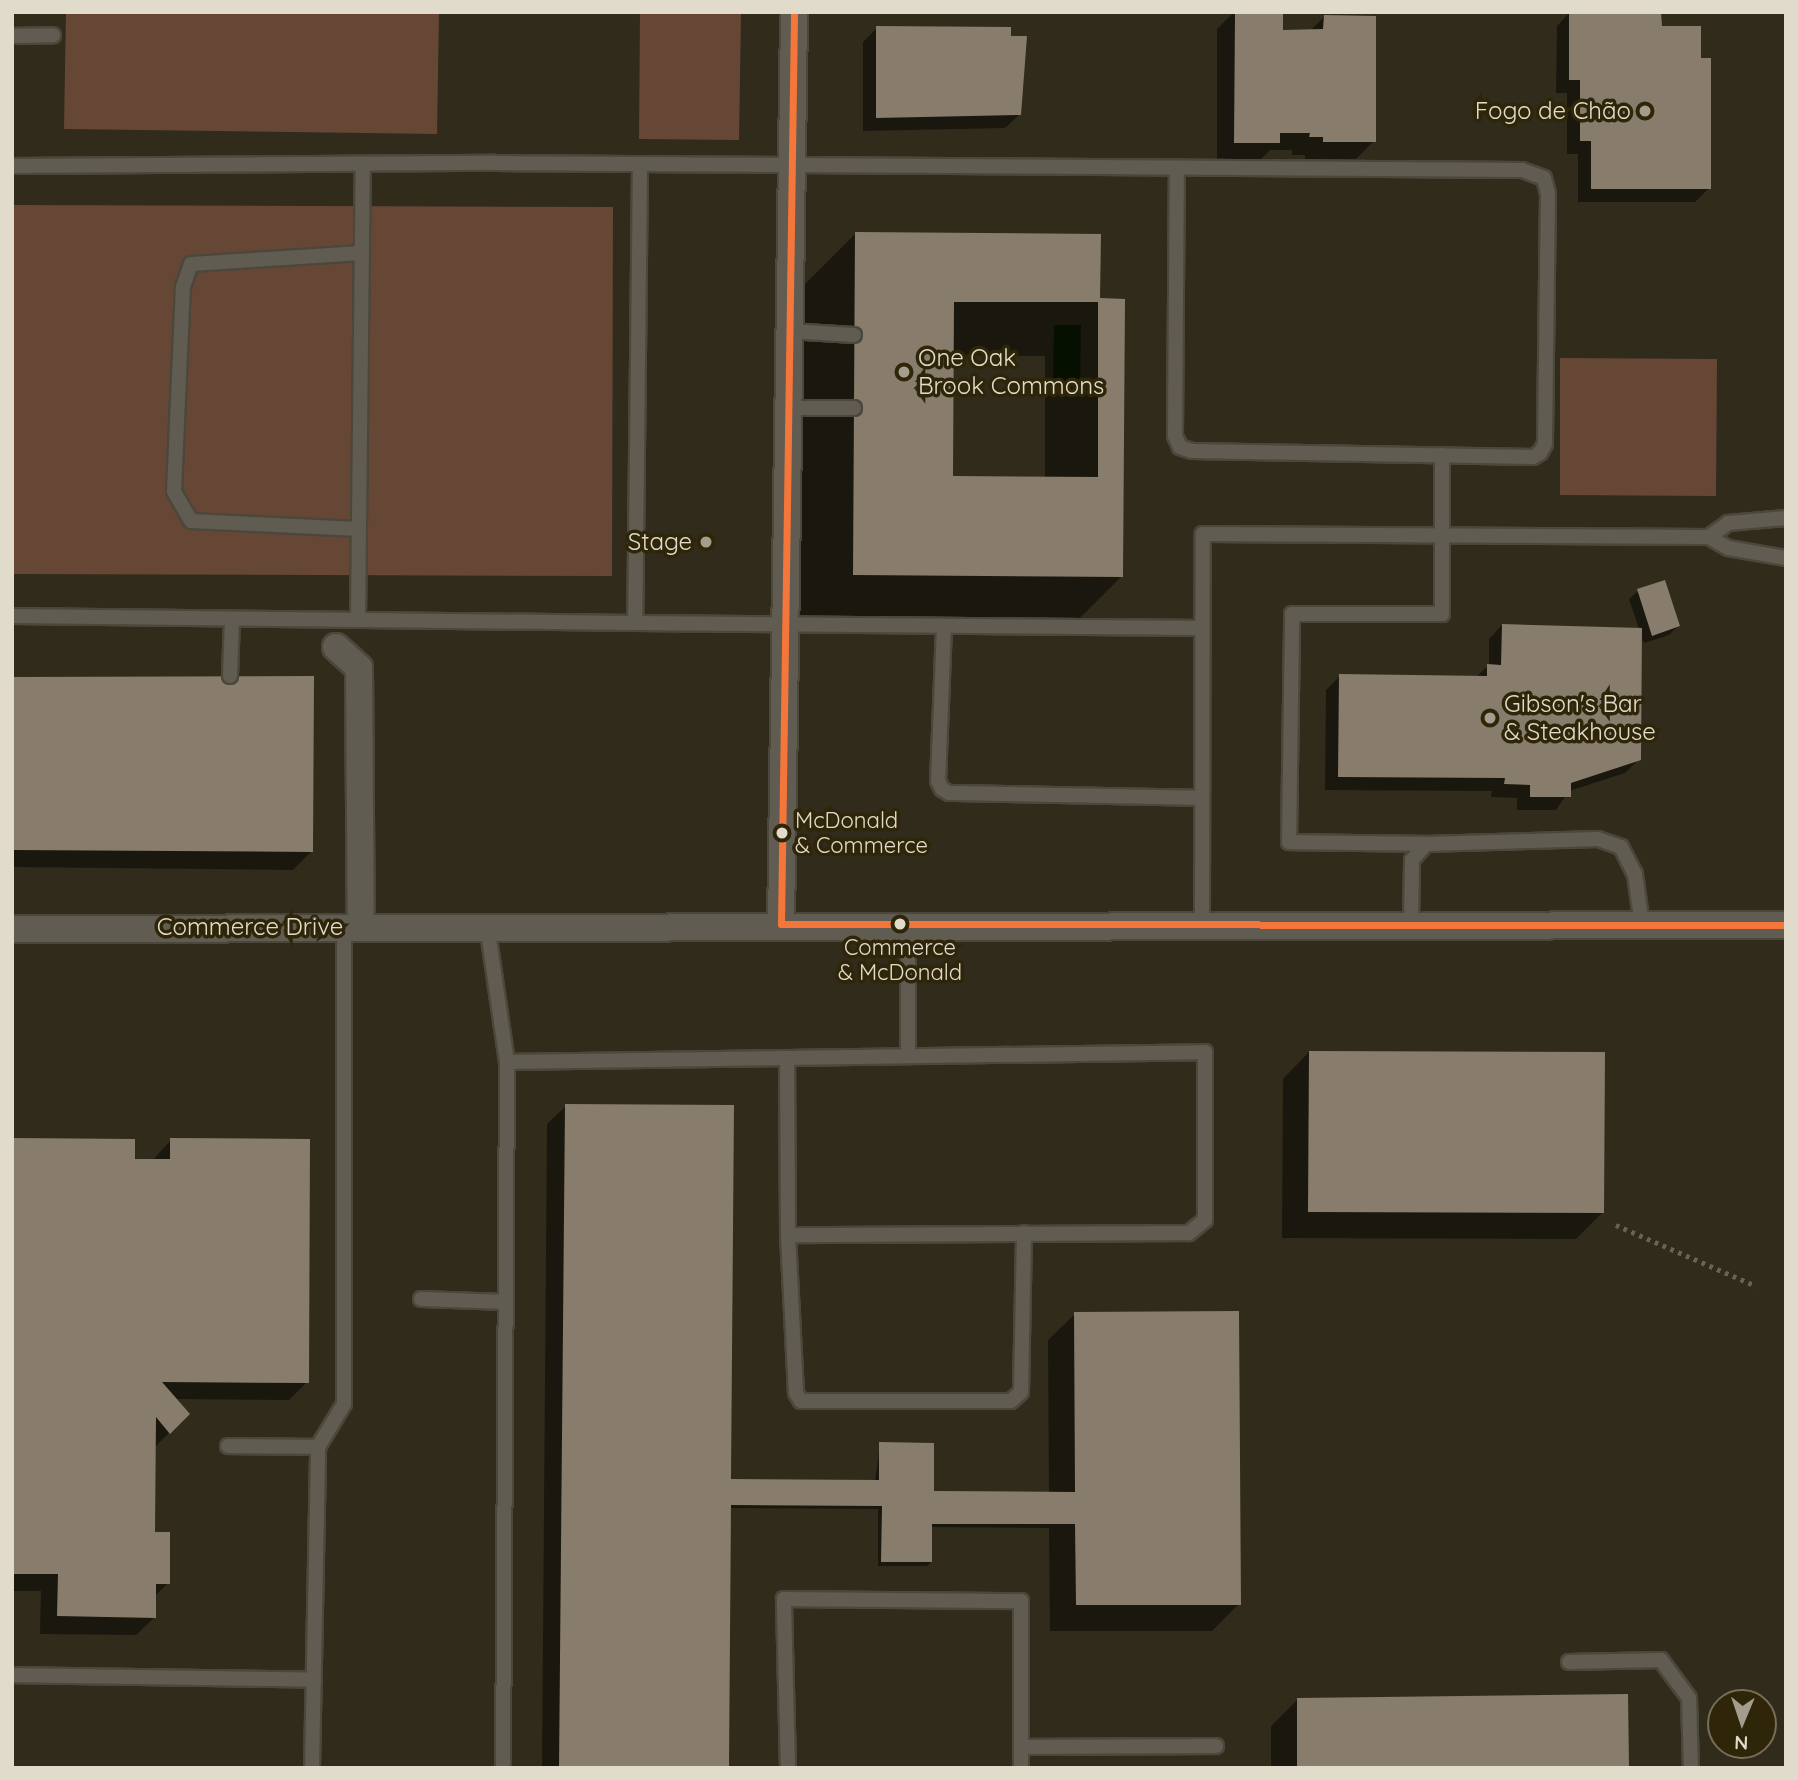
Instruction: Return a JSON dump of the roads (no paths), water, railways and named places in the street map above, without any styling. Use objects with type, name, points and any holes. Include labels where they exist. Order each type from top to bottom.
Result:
[{"type":"street","points":[[781,924],[794,12]]},
{"type":"street","points":[[336,646],[359,668],[352,927]]},
{"type":"street","name":"Commerce Drive","points":[[12,929],[781,924],[908,926]]},
{"type":"street","points":[[908,926],[1786,925]]},
{"type":"lane","points":[[15,36],[53,36]]},
{"type":"lane","points":[[12,166],[363,164],[1522,170],[1544,178],[1549,194],[1545,444],[1533,457],[1192,451],[1180,447],[1175,436],[1177,169]]},
{"type":"lane","points":[[358,620],[363,164]]},
{"type":"lane","points":[[635,623],[640,166]]},
{"type":"lane","points":[[359,529],[191,521],[174,491],[184,287],[191,264],[362,253]]},
{"type":"lane","points":[[789,331],[854,335]]},
{"type":"lane","points":[[788,408],[854,408]]},
{"type":"lane","points":[[1442,455],[1442,614],[1292,614],[1289,842],[1426,844],[1598,839],[1621,847],[1635,874],[1642,925]]},
{"type":"lane","points":[[1709,537],[1728,523],[1786,518]]},
{"type":"lane","points":[[1202,925],[1203,534],[1443,539],[1709,537],[1728,548],[1786,558]]},
{"type":"lane","points":[[12,616],[1202,628]]},
{"type":"lane","points":[[230,676],[232,619]]},
{"type":"lane","points":[[336,646],[337,620]]},
{"type":"lane","points":[[944,626],[938,781],[942,789],[949,793],[1202,797]]},
{"type":"lane","points":[[1411,925],[1412,860],[1426,844]]},
{"type":"lane","points":[[487,925],[507,1062],[503,1768]]},
{"type":"lane","points":[[908,926],[908,1056]]},
{"type":"lane","points":[[312,1768],[318,1447],[344,1404],[352,927]]},
{"type":"lane","points":[[507,1062],[1205,1052],[1205,1220],[1189,1233],[788,1235]]},
{"type":"lane","points":[[787,1058],[788,1235],[796,1393],[801,1401],[1011,1401],[1021,1392],[1024,1233]]},
{"type":"lane","points":[[421,1299],[506,1302]]},
{"type":"lane","points":[[228,1446],[318,1447]]},
{"type":"lane","points":[[788,1768],[784,1599],[1021,1601],[1021,1768]]},
{"type":"lane","points":[[1569,1662],[1661,1660],[1689,1698],[1691,1768]]},
{"type":"lane","points":[[12,1675],[314,1680]]},
{"type":"lane","points":[[1021,1747],[1216,1746]]},
{"type":"place","name":"Fogo de Chão","points":[[1645,111]]},
{"type":"place","name":"One Oak Brook Commons","points":[[904,372]]},
{"type":"place","name":"Stage","points":[[706,542]]},
{"type":"place","name":"Gibson's Bar & Steakhouse","points":[[1490,718]]},
{"type":"place","name":"McDonald & Commerce","points":[[782,833]]},
{"type":"place","name":"Commerce & McDonald","points":[[900,924]]}]
